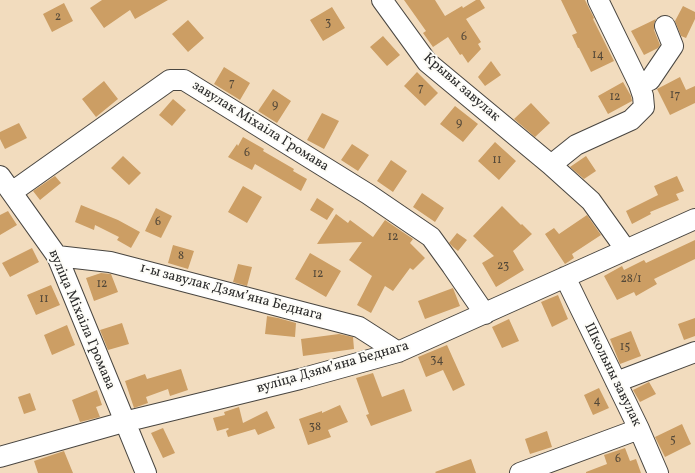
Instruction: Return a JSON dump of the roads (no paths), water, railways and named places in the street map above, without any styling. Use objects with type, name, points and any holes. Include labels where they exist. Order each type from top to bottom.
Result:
[{"type":"street","name":"Крывы завулак","points":[[382,0],[427,62],[551,165],[591,201],[626,250]]},
{"type":"street","points":[[551,165],[576,145],[631,120],[644,106],[643,96],[639,84],[598,0]]},
{"type":"street","points":[[639,84],[650,80],[673,46],[665,26]]},
{"type":"street","name":"завулак Міхаіла Громава","points":[[12,192],[170,80],[184,80],[368,194],[431,237],[485,314]]},
{"type":"street","name":"вуліца Міхаіла Громава","points":[[0,176],[56,256],[146,473]]},
{"type":"street","name":"вуліца Дзямʼяна Беднага","points":[[0,457],[124,422],[300,379],[398,352],[695,219]]},
{"type":"street","name":"1-ы завулак Дзямʼяна Беднага","points":[[56,256],[110,262],[359,327],[398,352]]},
{"type":"street","name":"Школьны завулак","points":[[565,278],[639,429],[658,473]]},
{"type":"street","points":[[616,382],[695,352]]},
{"type":"street","points":[[520,473],[639,429]]}]
